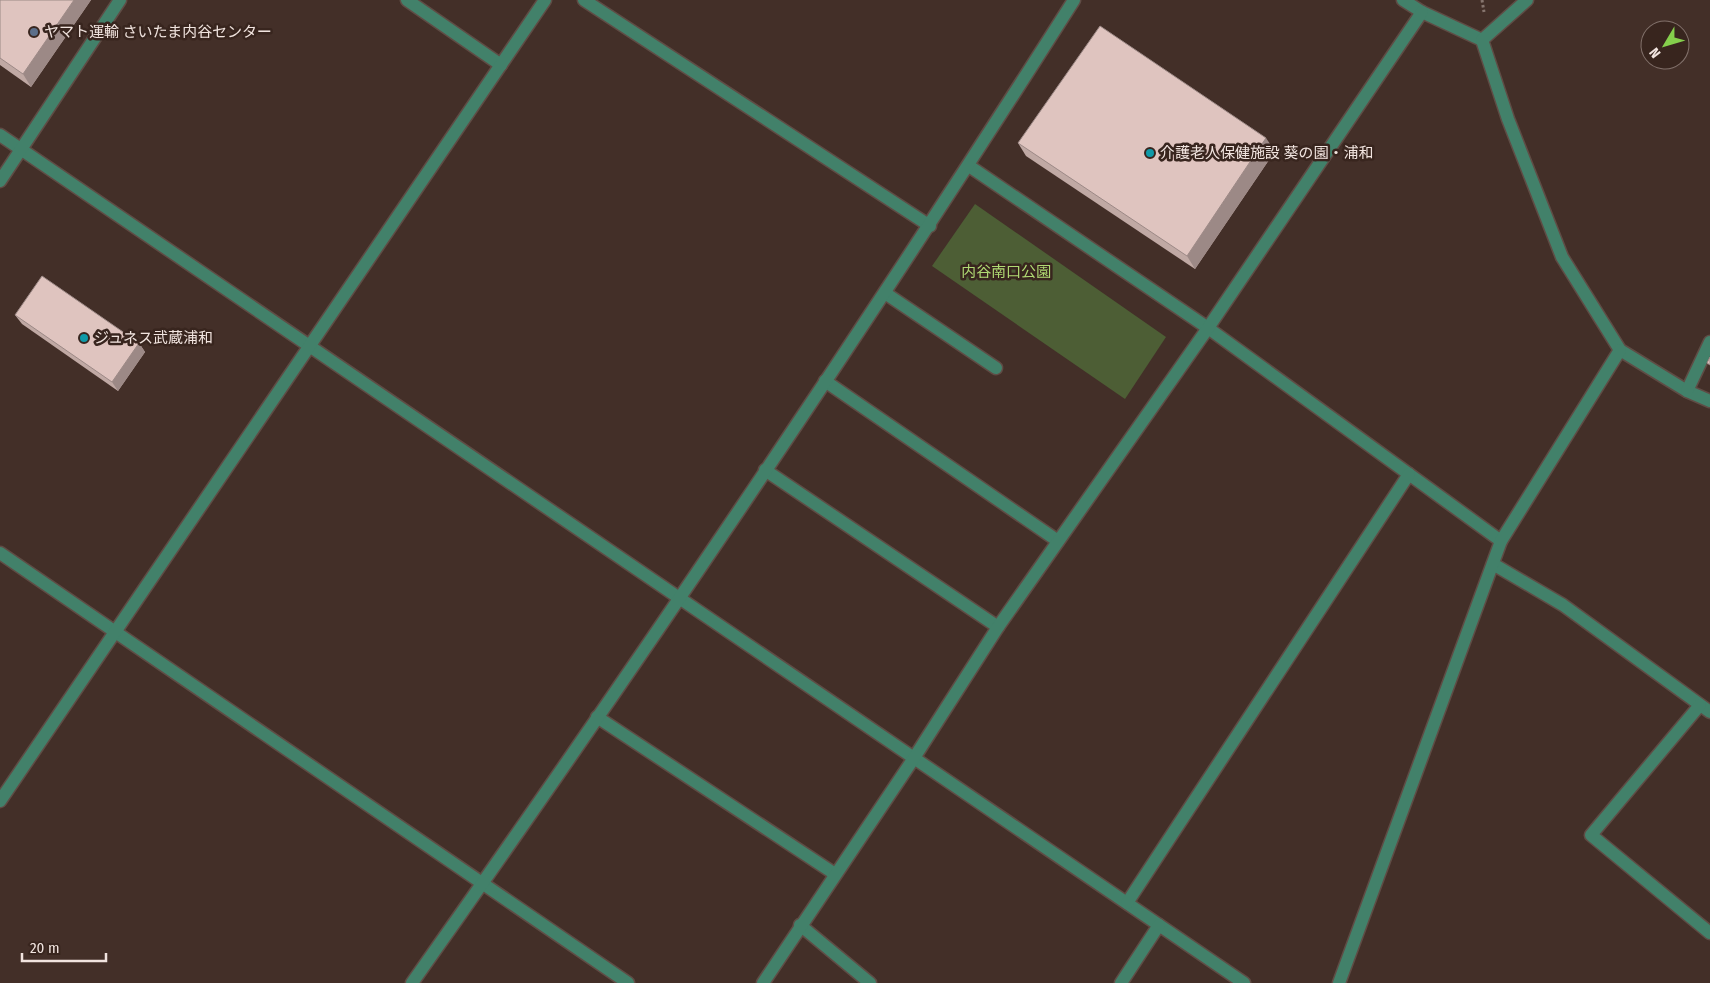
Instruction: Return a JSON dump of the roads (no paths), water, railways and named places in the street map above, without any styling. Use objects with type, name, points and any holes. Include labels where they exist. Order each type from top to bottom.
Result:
[{"type":"street","points":[[0,181],[120,0]]},
{"type":"street","points":[[407,0],[501,64]]},
{"type":"street","points":[[0,801],[544,0]]},
{"type":"street","points":[[584,0],[930,226]]},
{"type":"street","points":[[412,983],[679,598],[885,293],[969,166],[1074,0]]},
{"type":"street","points":[[1403,0],[1422,12],[1482,40],[1508,119],[1562,257],[1620,350],[1687,391],[1710,401]]},
{"type":"street","points":[[1482,40],[1526,0]]},
{"type":"street","points":[[762,983],[914,758],[998,627],[1208,328],[1422,12]]},
{"type":"street","points":[[0,135],[1244,983]]},
{"type":"street","points":[[969,166],[1208,328],[1501,541]]},
{"type":"street","points":[[885,293],[996,368]]},
{"type":"street","points":[[1687,391],[1710,342]]},
{"type":"street","points":[[1339,983],[1501,541],[1620,350]]},
{"type":"street","points":[[825,381],[1058,541]]},
{"type":"street","points":[[765,470],[998,627]]},
{"type":"street","points":[[1127,903],[1409,474]]},
{"type":"street","points":[[0,553],[628,983]]},
{"type":"street","points":[[1492,564],[1563,605],[1705,709],[1591,835],[1710,933]]},
{"type":"street","points":[[597,716],[835,874]]},
{"type":"street","points":[[800,925],[870,983]]},
{"type":"street","points":[[1121,983],[1159,925]]},
{"type":"place","name":"ヤマト運輸 さいたま内谷センター","points":[[34,32]]},
{"type":"place","name":"介護老人保健施設 葵の園・浦和","points":[[1150,153]]},
{"type":"place","name":"ジュネス武蔵浦和","points":[[84,338]]},
{"type":"park label","name":"内谷南口公園","points":[[1006,272]]}]
